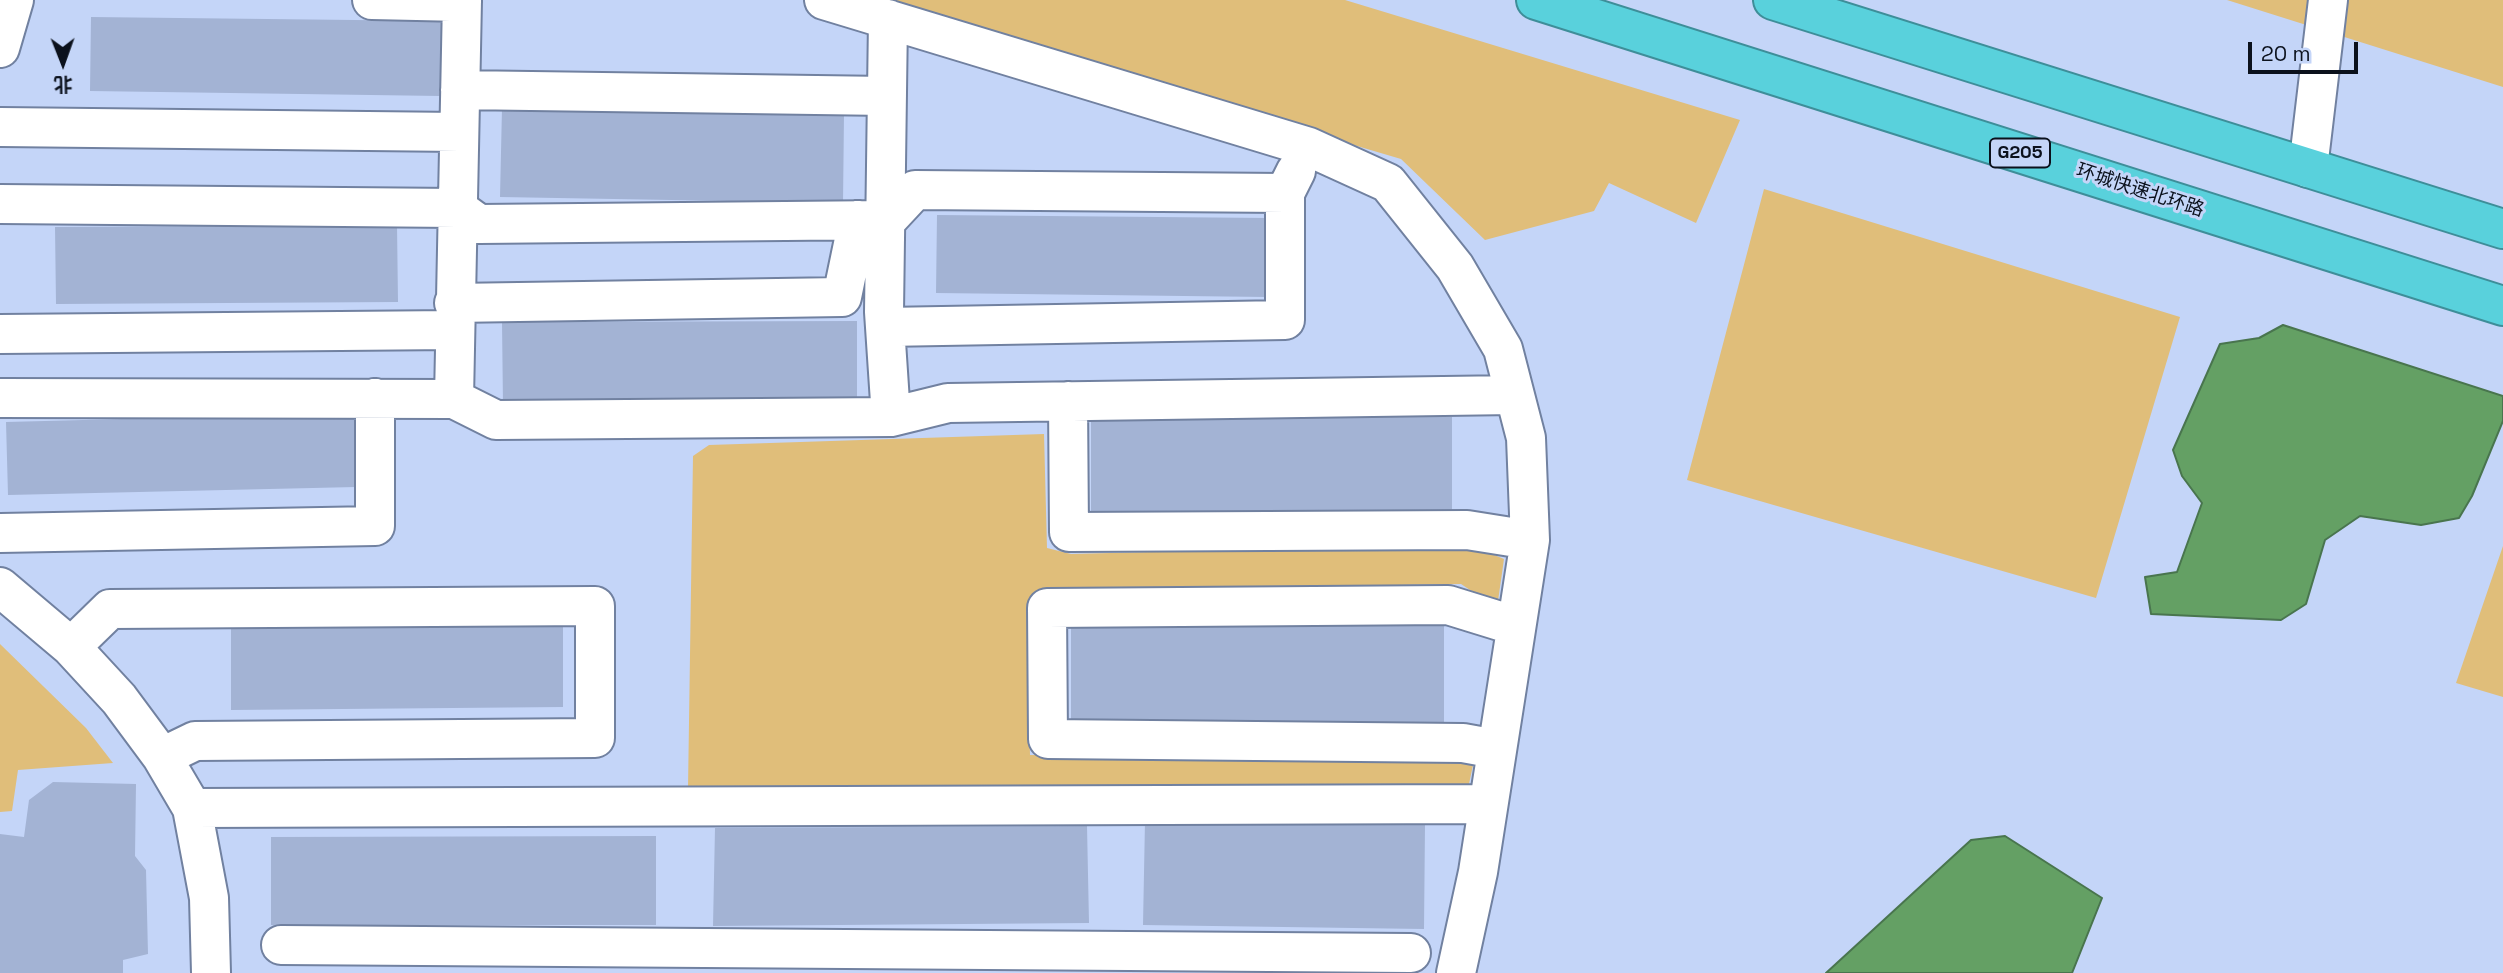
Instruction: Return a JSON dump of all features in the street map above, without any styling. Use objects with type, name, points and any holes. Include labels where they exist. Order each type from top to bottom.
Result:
[{"type":"highway","name":"环城快速北环路","points":[[1536,0],[2503,306]]},
{"type":"highway","points":[[1773,0],[2503,229]]},
{"type":"street","points":[[0,48],[14,0]]},
{"type":"street","points":[[372,0],[462,1],[454,399]]},
{"type":"street","points":[[824,0],[1309,147],[1388,183],[1455,268],[1503,349],[1526,438],[1530,540],[1478,872],[1457,973]]},
{"type":"street","points":[[2308,168],[2328,0]]},
{"type":"street","points":[[888,19],[887,96],[872,220],[886,327],[891,416]]},
{"type":"street","points":[[460,90],[887,96]]},
{"type":"street","points":[[0,127],[458,132]]},
{"type":"street","points":[[886,327],[1285,320],[1285,192],[1309,147]]},
{"type":"street","points":[[0,334],[842,297],[872,220],[915,190],[1285,192]]},
{"type":"street","points":[[0,204],[457,208],[479,224],[872,220]]},
{"type":"street","points":[[0,398],[454,399],[496,420],[891,416],[948,403],[1514,395]]},
{"type":"street","points":[[0,533],[375,526],[375,398]]},
{"type":"street","points":[[1068,401],[1069,532],[1468,530],[1530,540]]},
{"type":"street","points":[[0,587],[71,647],[119,699],[162,757],[192,808],[209,898],[211,973]]},
{"type":"street","points":[[1496,749],[1463,743],[1048,739],[1047,608],[1448,605],[1516,626]]},
{"type":"street","points":[[71,647],[110,609],[595,606],[595,738],[194,741],[162,757]]},
{"type":"street","points":[[192,808],[1487,804]]},
{"type":"street","points":[[281,945],[341,959],[1204,962],[1411,953]]},
{"type":"shaded area","points":[[863,0],[1345,0],[1740,120],[1696,223],[1609,183],[1594,211],[1485,240],[1401,159]]},
{"type":"shaded area","points":[[2227,0],[2503,0],[2503,87]]},
{"type":"shaded area","points":[[1764,189],[2180,317],[2096,598],[1687,480]]},
{"type":"shaded area","points":[[2283,325],[2503,396],[2503,421],[2472,496],[2459,518],[2421,525],[2360,516],[2325,540],[2306,604],[2281,620],[2151,614],[2145,577],[2177,572],[2202,503],[2182,476],[2173,450],[2220,344],[2259,338]]},
{"type":"shaded area","points":[[1044,434],[1047,548],[1071,554],[1467,544],[1504,559],[1497,608],[1461,584],[1041,591],[1027,605],[1030,755],[1439,757],[1473,765],[1469,784],[688,788],[693,456],[709,445]]},
{"type":"shaded area","points":[[2503,546],[2503,697],[2456,683]]},
{"type":"shaded area","points":[[0,644],[86,728],[113,763],[18,770],[12,811],[0,812]]},
{"type":"shaded area","points":[[2005,836],[2102,898],[2072,973],[1826,973],[1971,840]]},
{"type":"building","points":[[91,17],[442,21],[441,96],[90,91]]},
{"type":"building","points":[[502,108],[844,114],[843,203],[500,197]]},
{"type":"building","points":[[937,215],[1268,218],[1267,297],[936,293]]},
{"type":"building","points":[[397,225],[398,302],[56,304],[55,227]]},
{"type":"building","points":[[857,321],[857,405],[503,405],[502,322]]},
{"type":"building","points":[[354,413],[356,487],[8,495],[6,422]]},
{"type":"building","points":[[1091,416],[1452,417],[1452,515],[1091,515]]},
{"type":"building","points":[[1444,624],[1444,725],[1071,727],[1071,626]]},
{"type":"building","points":[[563,626],[563,707],[231,710],[231,629]]},
{"type":"building","points":[[53,782],[136,784],[135,856],[146,870],[148,954],[123,960],[123,973],[0,973],[0,834],[24,837],[29,800]]},
{"type":"building","points":[[1145,821],[1425,825],[1424,929],[1143,925]]},
{"type":"building","points":[[1087,826],[1089,923],[713,926],[715,828]]},
{"type":"building","points":[[656,836],[656,925],[271,925],[271,837]]}]
